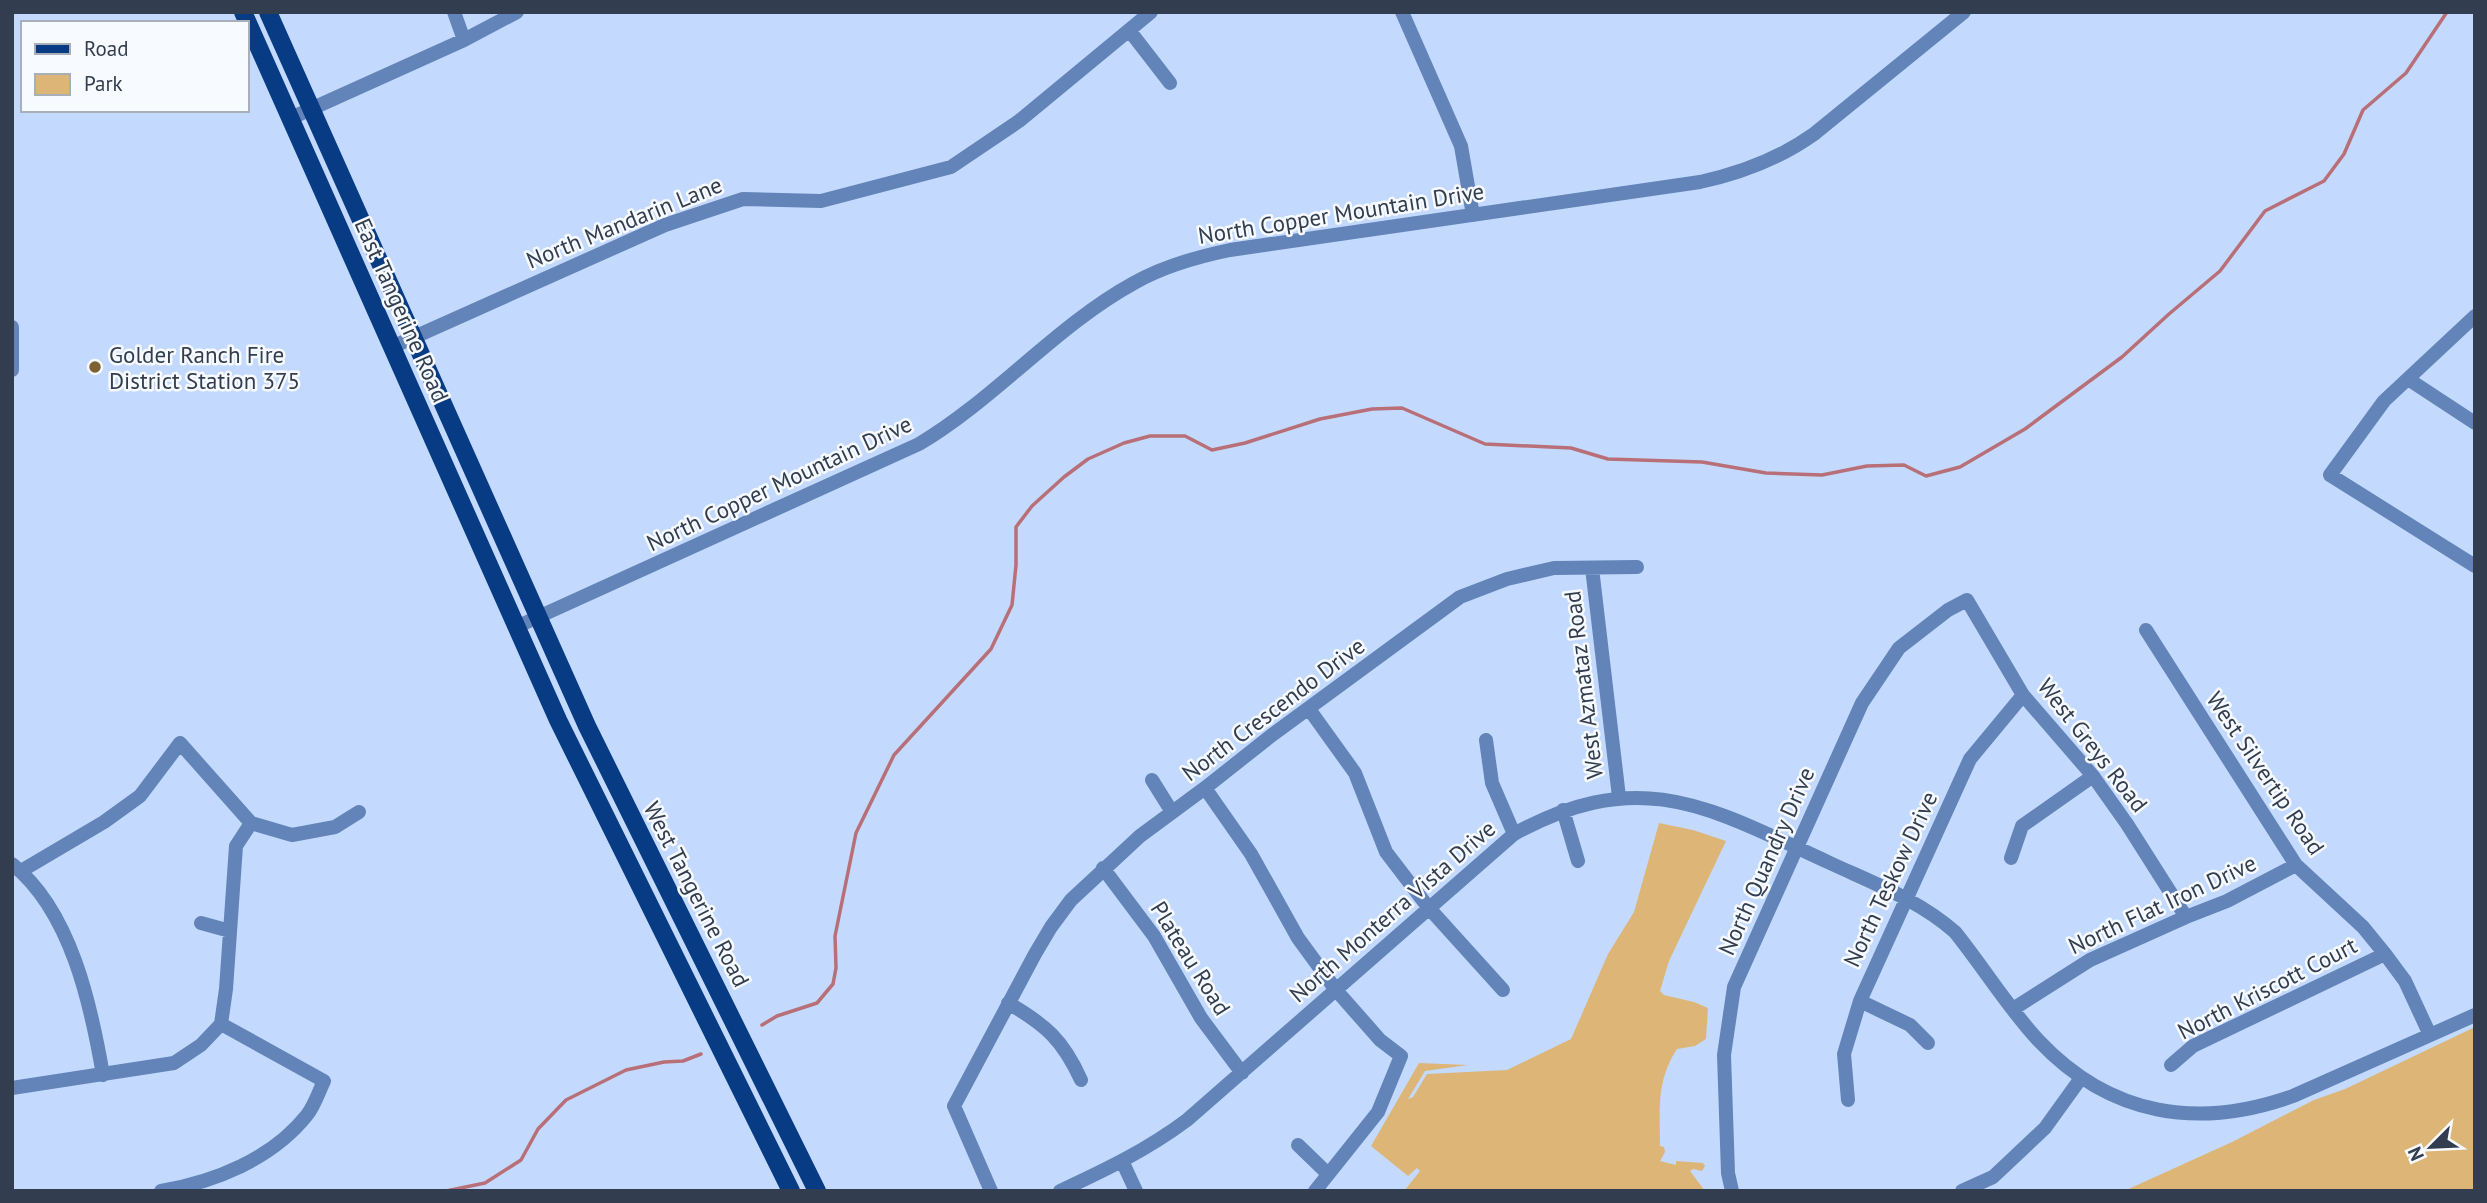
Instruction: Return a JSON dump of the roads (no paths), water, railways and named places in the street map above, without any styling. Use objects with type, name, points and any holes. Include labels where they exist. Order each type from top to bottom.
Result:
[{"type":"main road","name":"East Tangerine Road","points":[[268,12],[538,618]]},
{"type":"main road","name":"East Tangerine Road","points":[[248,23],[516,628]]},
{"type":"main road","name":"West Tangerine Road","points":[[538,618],[621,797],[817,1191]]},
{"type":"main road","name":"West Tangerine Road","points":[[516,628],[609,825],[792,1191]]},
{"type":"street","points":[[454,12],[464,40]]},
{"type":"street","points":[[291,118],[464,40],[517,12]]},
{"type":"street","name":"North Mandarin Lane","points":[[392,346],[665,225],[717,207],[743,199],[821,201],[951,167],[1019,121],[1151,12]]},
{"type":"street","points":[[1402,12],[1461,146],[1473,215]]},
{"type":"street","name":"North Copper Mountain Drive","points":[[516,628],[919,444],[960,416],[1097,307],[1134,282],[1166,268],[1230,250],[1700,182],[1758,166],[1814,134],[1964,12]]},
{"type":"street","points":[[1129,30],[1170,83]]},
{"type":"street","points":[[2475,316],[2384,401],[2330,475],[2475,566]]},
{"type":"street","points":[[12,327],[12,370]]},
{"type":"street","points":[[2408,379],[2475,424]]},
{"type":"street","name":"North Crescendo Drive","points":[[991,1191],[954,1106],[1051,927],[1070,900],[1103,868],[1140,836],[1205,789],[1272,735],[1460,597],[1518,576],[1554,568],[1637,567]]},
{"type":"street","name":"West Azmataz Road","points":[[1592,568],[1619,797]]},
{"type":"street","name":"West Greys Road","points":[[1967,600],[2023,695],[2093,776],[2186,917]]},
{"type":"street","name":"North Quandry Drive","points":[[1731,1191],[1724,1055],[1734,987],[1862,703],[1899,648],[1948,610],[1967,600]]},
{"type":"street","name":"West Silvertip Road","points":[[2146,630],[2296,865],[2363,928],[2385,954],[2405,981],[2430,1035]]},
{"type":"street","name":"North Teskow Drive","points":[[1848,1100],[1844,1054],[1860,1001],[1970,759],[2023,695]]},
{"type":"street","points":[[1309,709],[1355,774],[1386,852],[1428,907],[1503,990]]},
{"type":"street","points":[[1486,740],[1492,783],[1514,834]]},
{"type":"street","points":[[103,1075],[93,1019],[68,942],[44,901],[16,867],[104,822],[140,796],[180,743],[251,823],[292,835],[335,827],[359,811]]},
{"type":"street","points":[[2011,858],[2022,826],[2093,776]]},
{"type":"street","points":[[1152,780],[1172,812]]},
{"type":"street","points":[[1205,789],[1251,854],[1298,938],[1336,990],[1380,1040],[1401,1056],[1378,1112],[1315,1191]]},
{"type":"street","name":"North Monterra Vista Drive","points":[[1060,1191],[1123,1163],[1187,1121],[1514,834],[1563,810],[1619,797],[1670,800],[1697,805],[1728,816],[1906,898],[1939,917],[1955,932],[2013,1009],[2055,1058],[2081,1078],[2105,1091],[2158,1110],[2208,1115],[2239,1112],[2293,1096],[2475,1015]]},
{"type":"street","points":[[1563,810],[1578,861]]},
{"type":"street","points":[[12,1088],[174,1063],[201,1045],[221,1024],[236,846],[251,823]]},
{"type":"street","name":"North Flat Iron Drive","points":[[2013,1009],[2090,960],[2227,901],[2296,865]]},
{"type":"street","name":"Plateau Road","points":[[1103,868],[1154,936],[1201,1018],[1242,1073]]},
{"type":"street","points":[[201,923],[230,931]]},
{"type":"street","name":"North Kriscott Court","points":[[2171,1065],[2193,1046],[2385,954]]},
{"type":"street","points":[[1860,1001],[1910,1025],[1928,1043]]},
{"type":"street","points":[[1008,1003],[1041,1022],[1059,1040],[1072,1059],[1081,1080]]},
{"type":"street","points":[[161,1191],[230,1172],[272,1148],[308,1114],[324,1081],[221,1024]]},
{"type":"street","points":[[1962,1191],[1993,1177],[2045,1128],[2081,1078]]},
{"type":"street","points":[[1298,1145],[1328,1174]]},
{"type":"street","points":[[1123,1163],[1136,1191]]},
{"type":"waterway","points":[[762,1025],[777,1016],[817,1003],[833,984],[836,968],[835,936],[856,833],[894,755],[991,649],[1012,605],[1016,527],[1032,506],[1088,459],[1124,443],[1150,436],[1185,436],[1212,450],[1245,443],[1320,419],[1372,409],[1402,408],[1485,444],[1571,448],[1608,459],[1702,462],[1766,473],[1822,475],[1867,466],[1904,465],[1926,476],[1960,467],[2025,429],[2122,357],[2220,271],[2265,211],[2324,181],[2344,154],[2363,110],[2406,73],[2447,12]]},
{"type":"waterway","points":[[446,1191],[485,1183],[521,1160],[538,1129],[566,1100],[626,1070],[683,1061],[701,1054]]},
{"type":"place","name":"Golder Ranch Fire District Station 375","points":[[95,367]]}]
